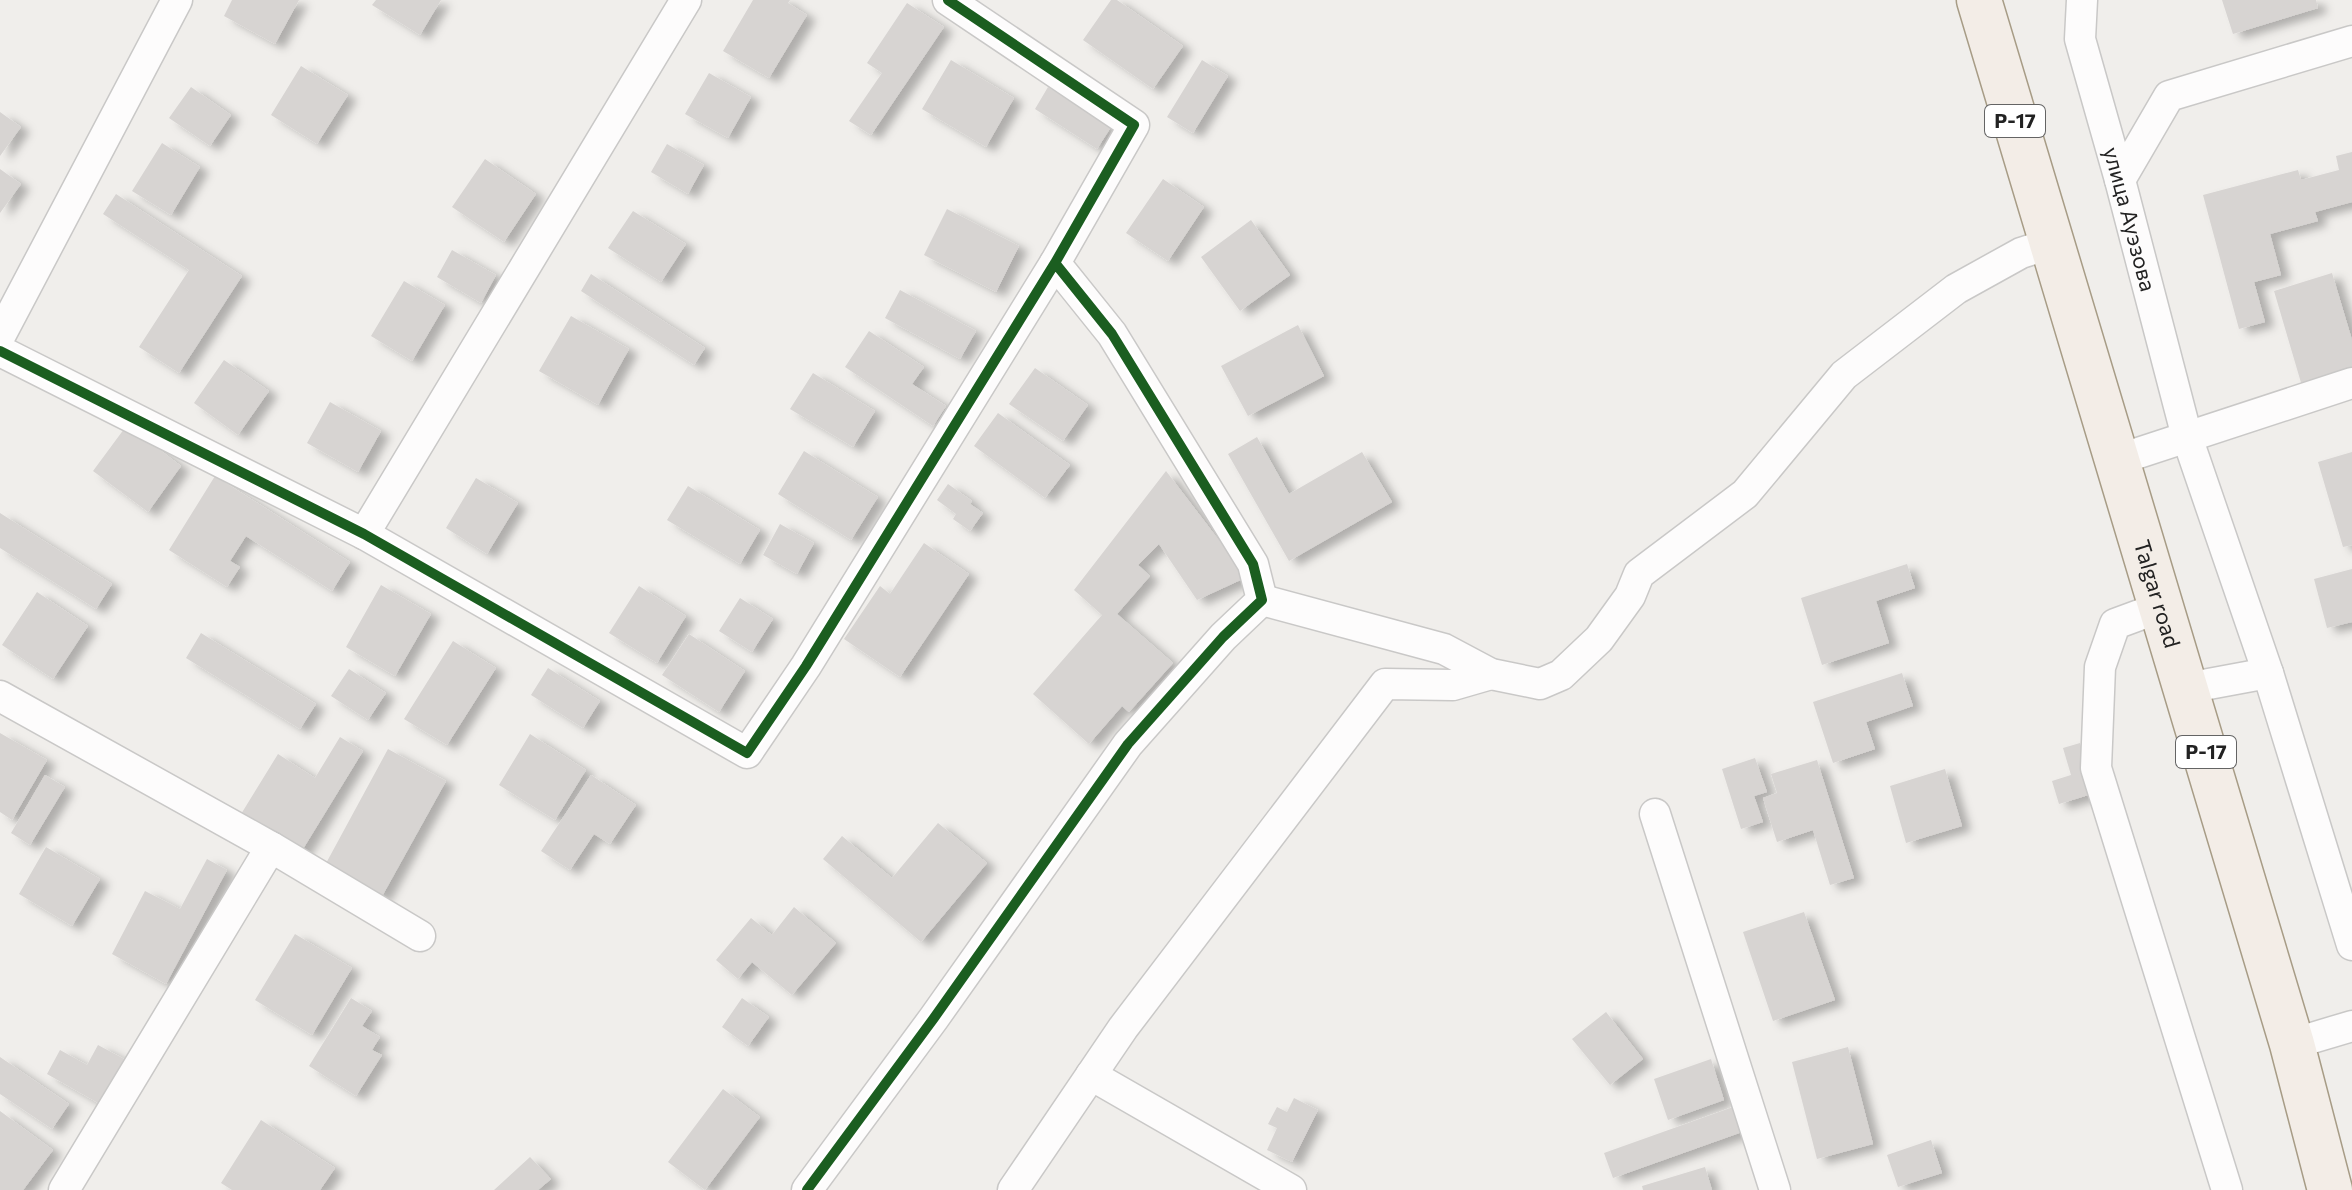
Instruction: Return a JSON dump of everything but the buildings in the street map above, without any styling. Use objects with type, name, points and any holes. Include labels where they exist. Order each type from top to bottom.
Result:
[{"type":"main road","name":"Talgar road","points":[[1979,0],[2187,688],[2292,1044],[2330,1190]]},
{"type":"street","points":[[0,336],[177,0]]},
{"type":"street","points":[[364,534],[686,0]]},
{"type":"street","points":[[0,351],[364,534],[747,753],[806,666],[1055,263],[1134,125],[948,0]]},
{"type":"street","name":"улица Ауэзова","points":[[2082,0],[2080,39],[2187,437],[2268,673],[2352,945]]},
{"type":"street","points":[[2120,180],[2169,96],[2352,41]]},
{"type":"street","points":[[1262,600],[1444,649],[1491,674],[1540,684],[1561,675],[1599,639],[1630,596],[1639,574],[1745,494],[1844,375],[1956,289],[2021,253],[2052,243]]},
{"type":"street","points":[[1055,263],[1120,347],[1253,564],[1262,600]]},
{"type":"street","points":[[2117,460],[2352,383]]},
{"type":"street","points":[[807,1190],[934,1018],[1128,744],[1223,637],[1262,600]]},
{"type":"street","points":[[2161,607],[2115,624],[2100,667],[2096,768],[2227,1190]]},
{"type":"street","points":[[2187,688],[2268,673]]},
{"type":"street","points":[[1013,1190],[1133,1015],[1385,684],[1453,685],[1491,674]]},
{"type":"street","points":[[0,696],[271,847],[420,936]]},
{"type":"street","points":[[1655,814],[1775,1190]]},
{"type":"street","points":[[64,1190],[271,847]]},
{"type":"street","points":[[2292,1044],[2352,1026]]},
{"type":"street","points":[[1091,1075],[1291,1190]]},
{"type":"cycle path","points":[[0,351],[364,534],[747,753],[806,666],[1055,263],[1134,125],[948,0]]},
{"type":"cycle path","points":[[807,1190],[934,1018],[1128,744],[1223,637],[1262,600],[1253,564],[1112,334],[1055,263]]}]
